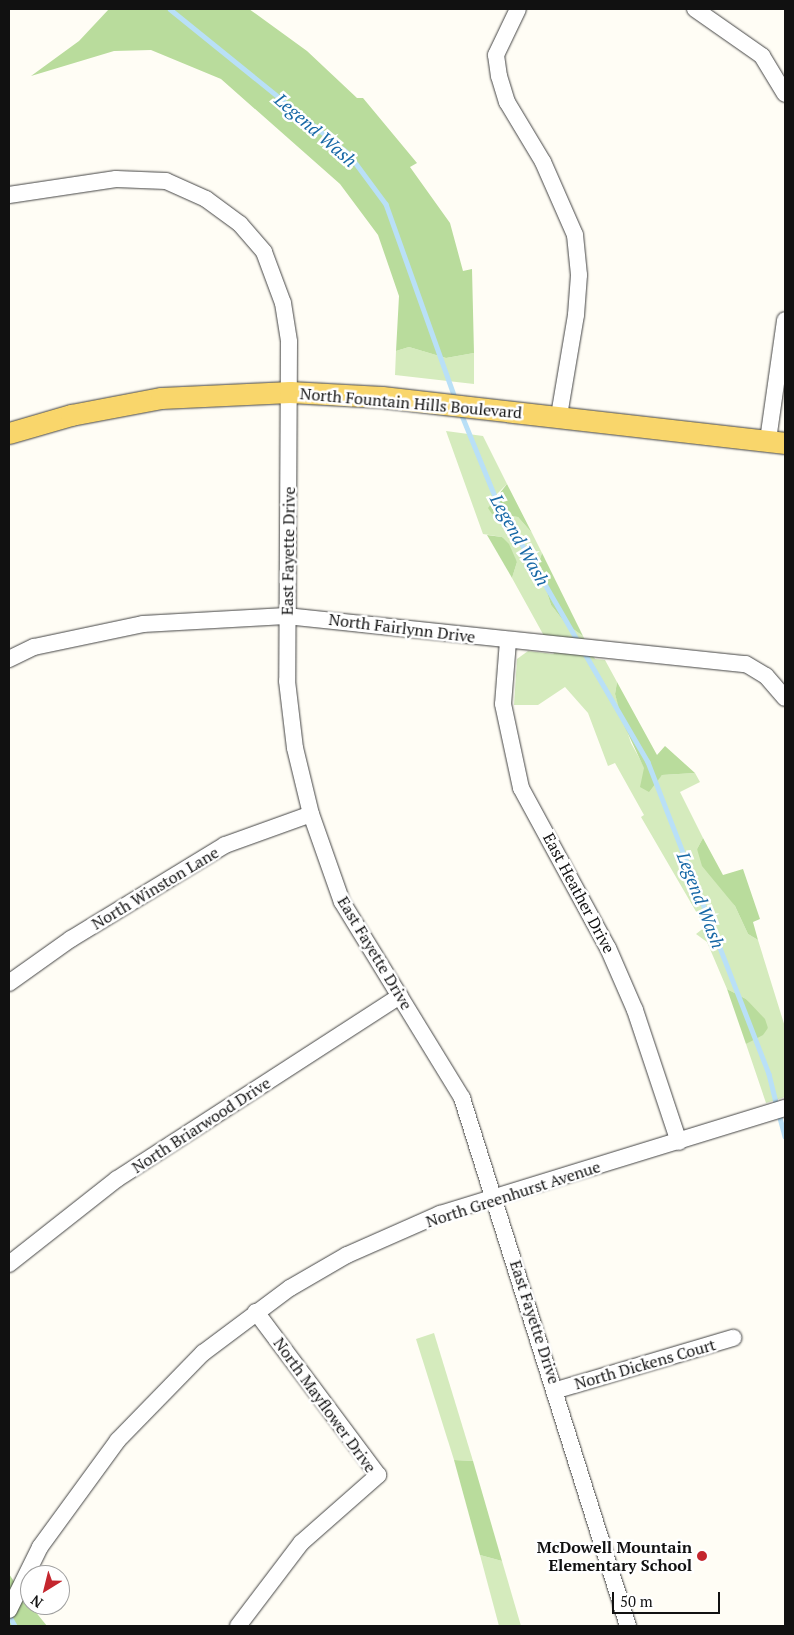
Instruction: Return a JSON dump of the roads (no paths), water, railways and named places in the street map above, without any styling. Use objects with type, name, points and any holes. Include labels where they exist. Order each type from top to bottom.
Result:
[{"type":"main road","name":"North Fountain Hills Boulevard","points":[[9,432],[70,415],[160,398],[290,392],[382,397],[777,441]]},
{"type":"street","points":[[518,9],[496,55],[499,76],[507,102],[543,162],[575,235],[579,275],[576,316],[559,416]]},
{"type":"street","points":[[695,9],[762,56],[785,94]]},
{"type":"street","name":"East Fayette Drive","points":[[9,195],[116,179],[166,181],[206,199],[240,224],[264,252],[283,303],[290,392],[286,616],[287,681],[295,748],[311,814],[342,902],[462,1098],[557,1390],[628,1626]]},
{"type":"street","points":[[777,441],[785,320]]},
{"type":"street","name":"North Fairlynn Drive","points":[[9,659],[34,647],[143,624],[286,616],[377,623],[508,641],[746,664],[766,676],[785,698]]},
{"type":"street","name":"East Heather Drive","points":[[508,641],[503,704],[521,788],[608,948],[635,1010],[679,1142]]},
{"type":"street","name":"North Winston Lane","points":[[9,983],[71,939],[225,845],[311,814]]},
{"type":"street","name":"North Briarwood Drive","points":[[9,1264],[117,1179],[400,996]]},
{"type":"street","name":"North Greenhurst Avenue","points":[[9,1610],[40,1547],[118,1440],[178,1375],[256,1312],[347,1255],[440,1214],[785,1108]]},
{"type":"street","name":"North Mayflower Drive","points":[[238,1626],[301,1543],[378,1475],[256,1312]]},
{"type":"street","name":"North Dickens Court","points":[[557,1390],[733,1338]]},
{"type":"waterway","name":"Legend Wash","points":[[170,9],[349,154],[386,204],[455,398]]},
{"type":"waterway","name":"Legend Wash","points":[[461,413],[497,501],[579,643]]},
{"type":"waterway","name":"Legend Wash","points":[[584,652],[648,762],[769,1074],[777,1106]]},
{"type":"waterway","name":"Legend Wash","points":[[779,1114],[785,1136]]},
{"type":"waterway","points":[[9,1615],[15,1626]]},
{"type":"place","name":"McDowell Mountain Elementary School","points":[[702,1556]]}]
